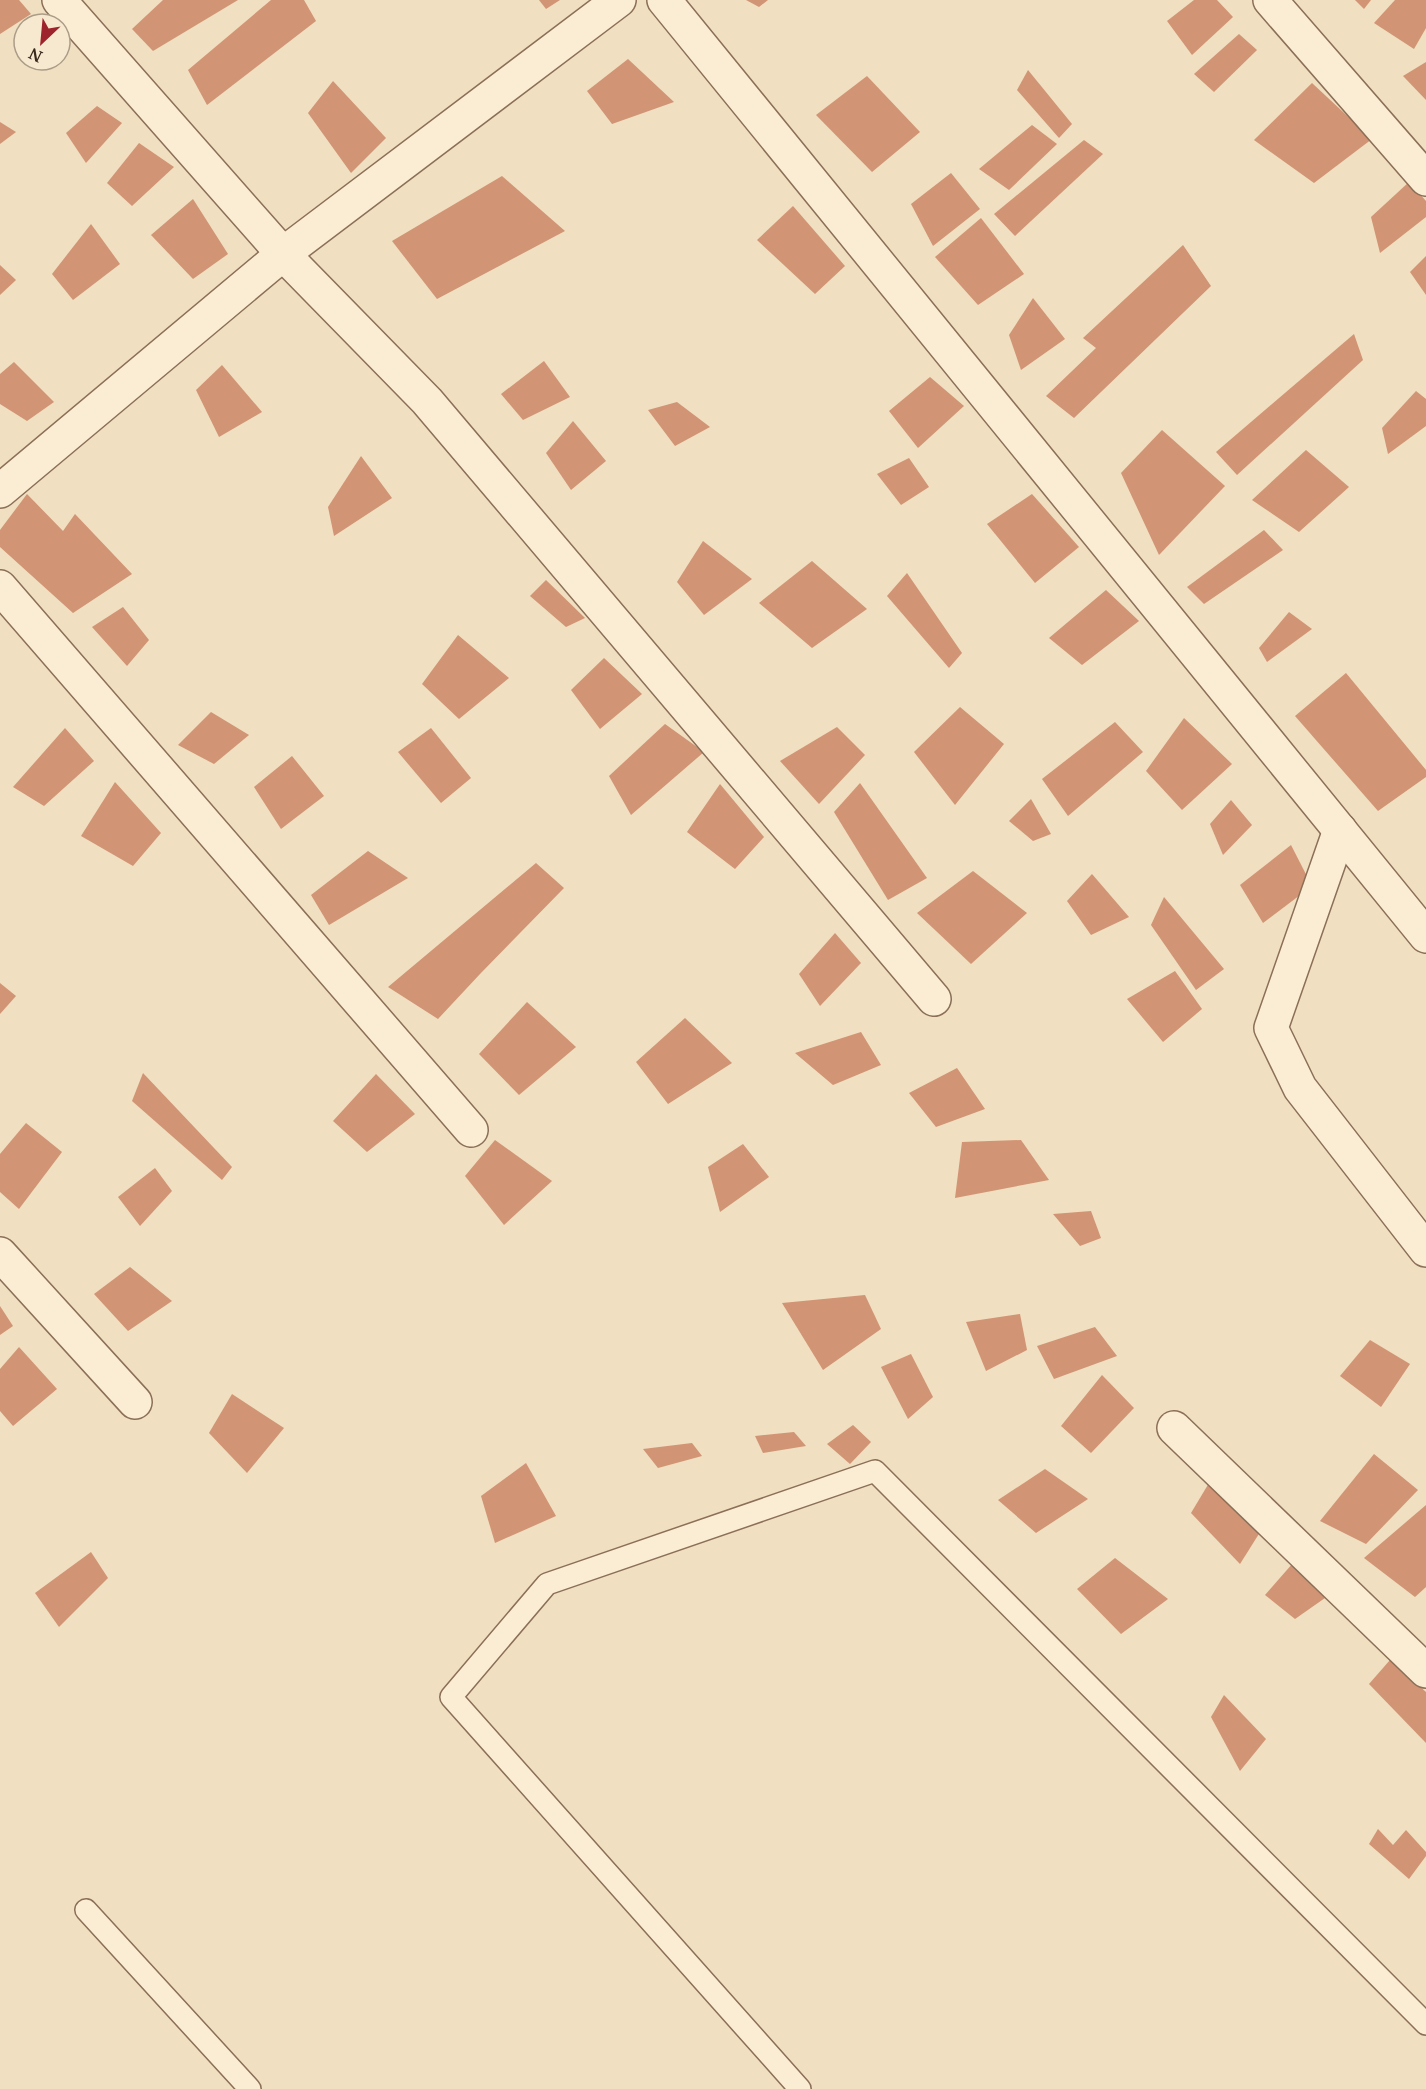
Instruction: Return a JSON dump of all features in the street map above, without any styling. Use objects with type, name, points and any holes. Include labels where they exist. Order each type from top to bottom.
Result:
[{"type":"street","points":[[59,0],[283,254],[428,401],[934,999]]},
{"type":"street","points":[[0,490],[283,254],[619,0]]},
{"type":"street","points":[[664,0],[1426,936]]},
{"type":"street","points":[[1270,0],[1426,179]]},
{"type":"street","points":[[0,587],[471,1130]]},
{"type":"street","points":[[1340,830],[1271,1028],[1300,1088],[1426,1250]]},
{"type":"street","points":[[0,1254],[135,1402]]},
{"type":"street","points":[[1174,1428],[1426,1671]]},
{"type":"lane","points":[[800,2089],[451,1697],[547,1584],[875,1471],[1426,2024]]},
{"type":"lane","points":[[86,1910],[250,2089]]},
{"type":"building","points":[[0,0],[19,0],[29,12],[12,12],[12,26],[0,34]]},
{"type":"building","points":[[163,0],[238,0],[153,51],[132,29]]},
{"type":"building","points":[[271,0],[304,0],[316,21],[207,105],[188,70]]},
{"type":"building","points":[[539,0],[560,0],[546,9]]},
{"type":"building","points":[[746,0],[768,0],[759,7]]},
{"type":"building","points":[[1194,0],[1217,0],[1233,17],[1192,55],[1167,21]]},
{"type":"building","points":[[1355,0],[1371,0],[1364,9]]},
{"type":"building","points":[[1395,0],[1426,0],[1426,28],[1414,49],[1374,23]]},
{"type":"building","points":[[1239,34],[1257,50],[1214,92],[1194,74]]},
{"type":"building","points":[[628,59],[674,102],[612,124],[587,91]]},
{"type":"building","points":[[1426,62],[1426,100],[1403,76]]},
{"type":"building","points":[[1028,70],[1072,124],[1059,138],[1017,90]]},
{"type":"building","points":[[867,76],[920,132],[872,172],[816,115]]},
{"type":"building","points":[[333,81],[386,138],[351,173],[308,113]]},
{"type":"building","points":[[1312,83],[1372,139],[1314,183],[1254,140]]},
{"type":"building","points":[[97,106],[122,123],[86,163],[66,133]]},
{"type":"building","points":[[0,122],[16,132],[0,144]]},
{"type":"building","points":[[1032,125],[1057,144],[1009,190],[979,169]]},
{"type":"building","points":[[1084,140],[1103,154],[1015,236],[994,214]]},
{"type":"building","points":[[139,143],[174,167],[132,206],[107,183]]},
{"type":"building","points":[[951,173],[980,209],[933,246],[911,204]]},
{"type":"building","points":[[502,176],[565,231],[437,299],[392,241]]},
{"type":"building","points":[[1409,182],[1426,201],[1426,217],[1380,253],[1371,217]]},
{"type":"building","points":[[193,199],[228,254],[193,279],[151,235]]},
{"type":"building","points":[[793,206],[845,266],[815,294],[757,240]]},
{"type":"building","points":[[981,218],[1024,274],[978,305],[935,257]]},
{"type":"building","points":[[91,224],[120,264],[73,300],[52,274]]},
{"type":"building","points":[[1183,245],[1211,286],[1074,418],[1046,396],[1096,348],[1083,338]]},
{"type":"building","points":[[1426,256],[1426,295],[1410,272]]},
{"type":"building","points":[[0,265],[16,280],[0,295]]},
{"type":"building","points":[[1033,298],[1065,339],[1021,370],[1009,335]]},
{"type":"building","points":[[1354,334],[1363,360],[1237,475],[1216,452]]},
{"type":"building","points":[[544,361],[570,397],[523,420],[501,394]]},
{"type":"building","points":[[14,362],[54,402],[27,421],[0,404],[0,374]]},
{"type":"building","points":[[222,365],[262,412],[219,437],[196,390]]},
{"type":"building","points":[[930,377],[964,406],[918,448],[889,411]]},
{"type":"building","points":[[1416,391],[1426,399],[1426,426],[1388,454],[1382,428]]},
{"type":"building","points":[[677,402],[710,427],[675,446],[648,410]]},
{"type":"building","points":[[573,421],[606,461],[571,490],[546,453]]},
{"type":"building","points":[[1162,430],[1225,486],[1159,555],[1121,473]]},
{"type":"building","points":[[1306,450],[1349,487],[1299,532],[1252,500]]},
{"type":"building","points":[[361,456],[392,498],[334,536],[328,507]]},
{"type":"building","points":[[909,458],[929,487],[901,505],[877,474]]},
{"type":"building","points":[[27,494],[63,531],[75,514],[132,574],[73,613],[0,547],[0,530]]},
{"type":"building","points":[[1032,494],[1079,547],[1035,583],[987,524]]},
{"type":"building","points":[[1264,530],[1283,550],[1204,604],[1187,587]]},
{"type":"building","points":[[703,541],[752,579],[704,615],[677,582]]},
{"type":"building","points":[[812,561],[867,609],[812,648],[759,603]]},
{"type":"building","points":[[907,573],[962,653],[949,668],[887,596]]},
{"type":"building","points":[[546,580],[585,618],[566,627],[530,596]]},
{"type":"building","points":[[1106,590],[1139,621],[1082,665],[1049,638]]},
{"type":"building","points":[[123,607],[149,640],[127,666],[92,627]]},
{"type":"building","points":[[1289,612],[1312,629],[1267,662],[1259,648]]},
{"type":"building","points":[[458,635],[509,678],[459,719],[422,684]]},
{"type":"building","points":[[604,658],[642,694],[600,729],[571,690]]},
{"type":"building","points":[[1346,673],[1426,770],[1426,777],[1378,811],[1295,716]]},
{"type":"building","points":[[960,707],[1004,744],[955,805],[914,752]]},
{"type":"building","points":[[211,712],[249,735],[214,764],[178,745]]},
{"type":"building","points":[[1184,718],[1232,764],[1182,810],[1146,771]]},
{"type":"building","points":[[1115,722],[1143,752],[1068,816],[1042,779]]},
{"type":"building","points":[[665,724],[704,752],[631,815],[609,776]]},
{"type":"building","points":[[837,727],[865,755],[819,804],[780,761]]},
{"type":"building","points":[[65,728],[94,761],[44,806],[13,787]]},
{"type":"building","points":[[431,728],[471,778],[441,803],[398,752]]},
{"type":"building","points":[[292,756],[324,796],[281,829],[254,787]]},
{"type":"building","points":[[115,782],[161,833],[133,866],[81,836]]},
{"type":"building","points":[[860,783],[927,878],[888,900],[834,812]]},
{"type":"building","points":[[720,784],[764,837],[735,869],[687,832]]},
{"type":"building","points":[[1031,799],[1051,834],[1033,841],[1009,821]]},
{"type":"building","points":[[1231,800],[1252,825],[1223,855],[1210,824]]},
{"type":"building","points":[[1291,845],[1312,886],[1263,923],[1240,885]]},
{"type":"building","points":[[368,851],[408,878],[329,925],[311,895]]},
{"type":"building","points":[[536,863],[564,888],[438,1019],[388,987]]},
{"type":"building","points":[[973,871],[1027,913],[971,964],[917,913]]},
{"type":"building","points":[[1092,874],[1129,917],[1091,935],[1067,901]]},
{"type":"building","points":[[1164,897],[1224,969],[1196,990],[1151,925]]},
{"type":"building","points":[[835,933],[861,963],[820,1006],[799,974]]},
{"type":"building","points":[[1175,971],[1202,1009],[1163,1042],[1127,999]]},
{"type":"building","points":[[0,983],[16,996],[0,1014]]},
{"type":"building","points":[[527,1002],[576,1047],[519,1095],[479,1054]]},
{"type":"building","points":[[685,1018],[732,1063],[668,1104],[636,1062]]},
{"type":"building","points":[[861,1032],[881,1065],[833,1085],[795,1053]]},
{"type":"building","points":[[957,1068],[985,1109],[936,1127],[909,1093]]},
{"type":"building","points":[[143,1073],[232,1167],[222,1180],[132,1101]]},
{"type":"building","points":[[376,1074],[415,1114],[367,1152],[333,1121]]},
{"type":"building","points":[[26,1123],[62,1152],[19,1209],[0,1192],[0,1154]]},
{"type":"building","points":[[495,1140],[552,1181],[504,1225],[465,1176]]},
{"type":"building","points":[[1021,1140],[1049,1180],[955,1198],[962,1142]]},
{"type":"building","points":[[743,1144],[769,1177],[720,1212],[708,1167]]},
{"type":"building","points":[[155,1168],[172,1191],[140,1226],[118,1197]]},
{"type":"building","points":[[1091,1211],[1101,1238],[1080,1246],[1053,1214]]},
{"type":"building","points":[[130,1267],[172,1301],[128,1331],[94,1294]]},
{"type":"building","points":[[865,1295],[881,1329],[823,1370],[782,1303]]},
{"type":"building","points":[[0,1306],[13,1326],[0,1335]]},
{"type":"building","points":[[1020,1314],[1027,1350],[986,1371],[966,1322]]},
{"type":"building","points":[[1095,1327],[1117,1356],[1054,1379],[1037,1346]]},
{"type":"building","points":[[1370,1340],[1410,1364],[1381,1407],[1340,1376]]},
{"type":"building","points":[[19,1347],[57,1389],[13,1426],[0,1411],[0,1369]]},
{"type":"building","points":[[911,1354],[933,1397],[908,1419],[881,1367]]},
{"type":"building","points":[[1102,1375],[1134,1408],[1091,1453],[1061,1426]]},
{"type":"building","points":[[232,1394],[284,1428],[247,1473],[209,1433]]},
{"type":"building","points":[[853,1425],[871,1442],[850,1464],[827,1444]]},
{"type":"building","points":[[794,1432],[806,1446],[763,1453],[755,1436]]},
{"type":"building","points":[[692,1443],[702,1456],[658,1468],[643,1449]]},
{"type":"building","points":[[1374,1454],[1418,1490],[1366,1544],[1320,1521]]},
{"type":"building","points":[[526,1463],[556,1516],[495,1543],[481,1496]]},
{"type":"building","points":[[1045,1469],[1088,1499],[1036,1533],[998,1500]]},
{"type":"building","points":[[1209,1483],[1262,1529],[1240,1564],[1191,1513]]},
{"type":"building","points":[[1426,1505],[1426,1587],[1415,1597],[1364,1558]]},
{"type":"building","points":[[91,1552],[108,1578],[59,1627],[35,1593]]},
{"type":"building","points":[[1115,1558],[1168,1599],[1121,1634],[1077,1589]]},
{"type":"building","points":[[1293,1563],[1325,1598],[1295,1619],[1265,1595]]},
{"type":"building","points":[[1390,1660],[1426,1692],[1426,1743],[1369,1684]]},
{"type":"building","points":[[1224,1695],[1266,1739],[1240,1771],[1211,1717]]},
{"type":"building","points":[[1378,1829],[1393,1845],[1406,1830],[1426,1852],[1426,1856],[1409,1879],[1369,1844]]}]
